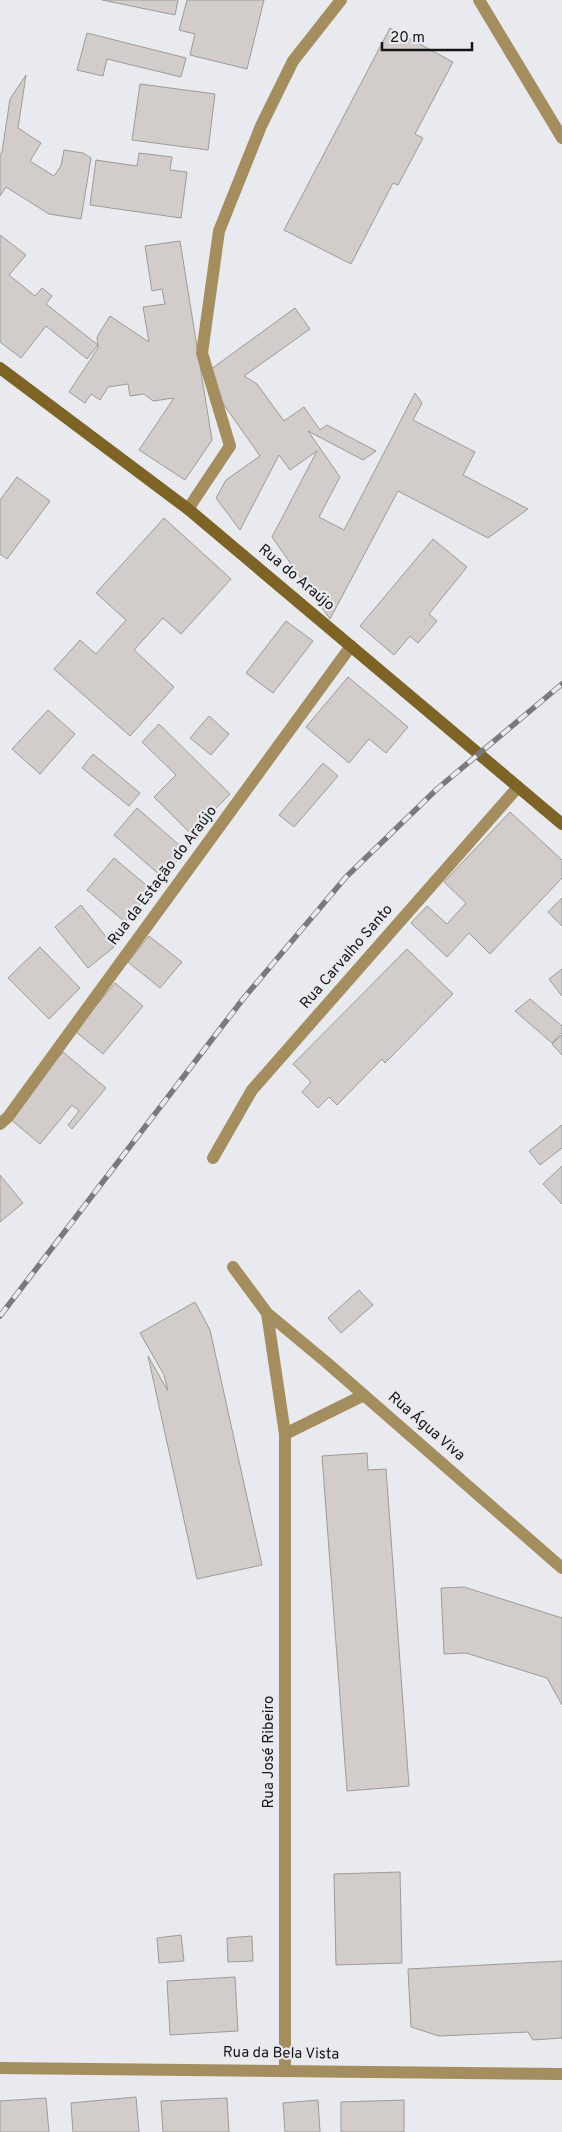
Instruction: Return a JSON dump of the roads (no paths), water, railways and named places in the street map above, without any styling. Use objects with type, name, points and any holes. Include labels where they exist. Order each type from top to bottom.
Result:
[{"type":"main road","name":"Rua do Araújo","points":[[0,368],[188,509],[562,824]]},
{"type":"street","points":[[188,509],[230,446],[202,353],[219,230],[261,126],[293,61],[341,0]]},
{"type":"street","points":[[479,0],[562,138]]},
{"type":"street","name":"Rua da Estação do Araújo","points":[[0,1124],[8,1117],[351,646]]},
{"type":"street","name":"Rua Carvalho Santo","points":[[214,1158],[252,1090],[518,787]]},
{"type":"street","name":"Rua José Ribeiro","points":[[233,1268],[267,1313],[285,1434],[285,2070]]},
{"type":"street","name":"Rua Água Viva","points":[[267,1313],[562,1568]]},
{"type":"street","points":[[285,1434],[364,1395]]},
{"type":"street","name":"Rua da Bela Vista","points":[[0,2068],[562,2074]]},
{"type":"railway","points":[[0,1316],[243,999],[346,877],[437,789],[562,684]]}]
